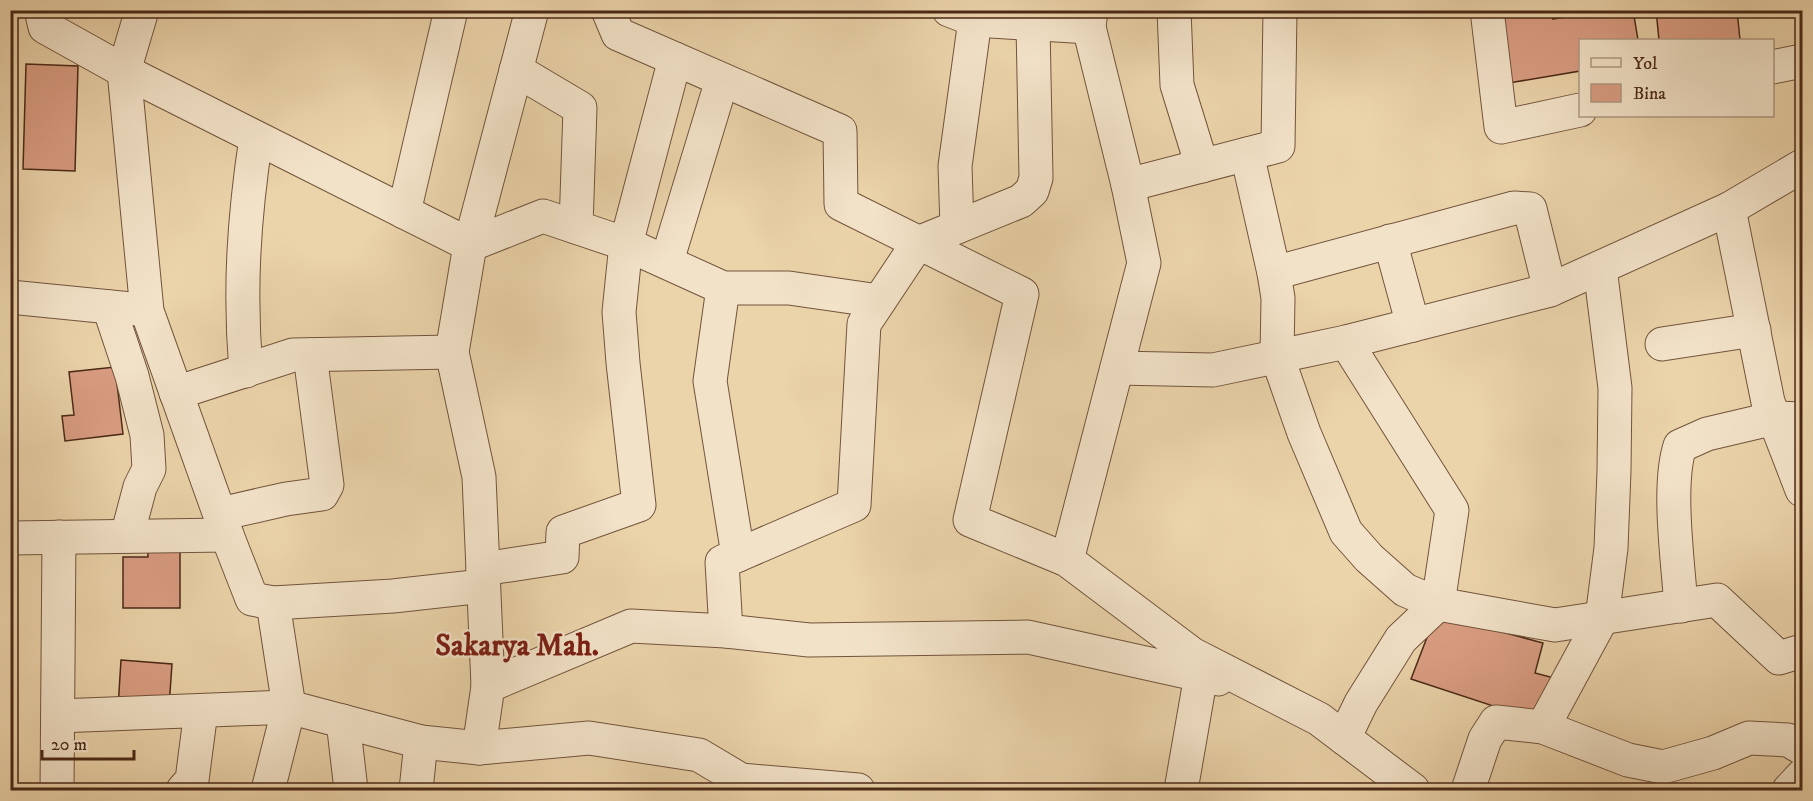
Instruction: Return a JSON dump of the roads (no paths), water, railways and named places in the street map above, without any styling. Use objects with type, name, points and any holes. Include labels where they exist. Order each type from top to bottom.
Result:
[{"type":"street","points":[[41,10],[45,27],[124,71],[470,245],[543,216],[626,244],[723,288],[789,288],[879,301]]},
{"type":"street","points":[[142,10],[124,71],[147,311],[223,525],[252,599],[273,603],[393,596],[562,557],[563,532],[639,505],[619,312],[626,244],[675,59]]},
{"type":"street","points":[[404,212],[451,10]]},
{"type":"street","points":[[478,748],[488,686],[479,477],[452,352],[470,245],[532,10]]},
{"type":"street","points":[[608,10],[618,34],[840,131],[841,204],[1022,294],[969,519],[1067,560],[1192,654],[1320,719],[1344,738],[1393,785]]},
{"type":"street","points":[[1174,10],[1178,85],[1202,166]]},
{"type":"street","points":[[1128,185],[1278,146],[1280,10]]},
{"type":"street","points":[[1487,10],[1501,127],[1579,110]]},
{"type":"street","points":[[957,227],[955,166],[962,15],[1033,25],[1090,19],[1144,263],[1067,560]]},
{"type":"street","points":[[726,631],[722,562],[854,505],[864,324],[918,243],[1021,201],[1032,191],[1036,178],[1033,25]]},
{"type":"street","points":[[1774,67],[1803,61]]},
{"type":"street","points":[[516,70],[580,108],[576,227]]},
{"type":"street","points":[[666,261],[722,80]]},
{"type":"street","points":[[246,371],[243,329],[243,245],[256,138]]},
{"type":"street","points":[[1247,154],[1275,273],[1278,298],[1276,356],[1304,433],[1346,532],[1369,558],[1405,590],[1438,604],[1555,626],[1717,600],[1779,658],[1803,651]]},
{"type":"street","points":[[1117,369],[1213,370],[1346,342],[1550,290],[1729,209],[1803,166]]},
{"type":"street","points":[[1275,273],[1514,208],[1530,209],[1550,290]]},
{"type":"street","points":[[1729,209],[1768,402],[1789,418],[1803,490]]},
{"type":"street","points":[[1390,241],[1413,325]]},
{"type":"street","points":[[1543,727],[1602,618],[1611,548],[1615,388],[1600,268]]},
{"type":"street","points":[[723,288],[710,381],[738,555]]},
{"type":"street","points":[[10,297],[147,311]]},
{"type":"street","points":[[109,307],[132,376],[147,435],[149,469],[140,487],[127,536]]},
{"type":"street","points":[[1662,344],[1754,330]]},
{"type":"street","points":[[1344,738],[1361,703],[1401,639],[1438,604],[1452,510],[1346,342]]},
{"type":"street","points":[[176,393],[293,355],[452,352]]},
{"type":"street","points":[[10,538],[127,536],[223,525],[286,500],[322,494],[327,486],[310,355]]},
{"type":"street","points":[[1682,606],[1675,519],[1675,461],[1680,446],[1707,434],[1789,418]]},
{"type":"street","points":[[57,790],[59,537]]},
{"type":"street","points":[[268,790],[289,707],[273,603]]},
{"type":"street","points":[[488,686],[631,626],[726,631],[809,640],[1028,637],[1260,689]]},
{"type":"street","points":[[1181,790],[1201,675]]},
{"type":"street","points":[[58,716],[289,707],[421,741],[478,748],[589,738],[699,755],[741,780],[858,790]]},
{"type":"street","points":[[183,790],[192,780],[201,711]]},
{"type":"street","points":[[343,721],[351,790]]},
{"type":"street","points":[[1468,790],[1485,740],[1496,722],[1543,727],[1628,760],[1663,767],[1713,753],[1749,738],[1788,740],[1803,748]]},
{"type":"street","points":[[416,790],[421,741]]},
{"type":"street","points":[[1789,790],[1803,776]]},
{"type":"district","name":"Sakarya Mah.","points":[[517,646]]}]
